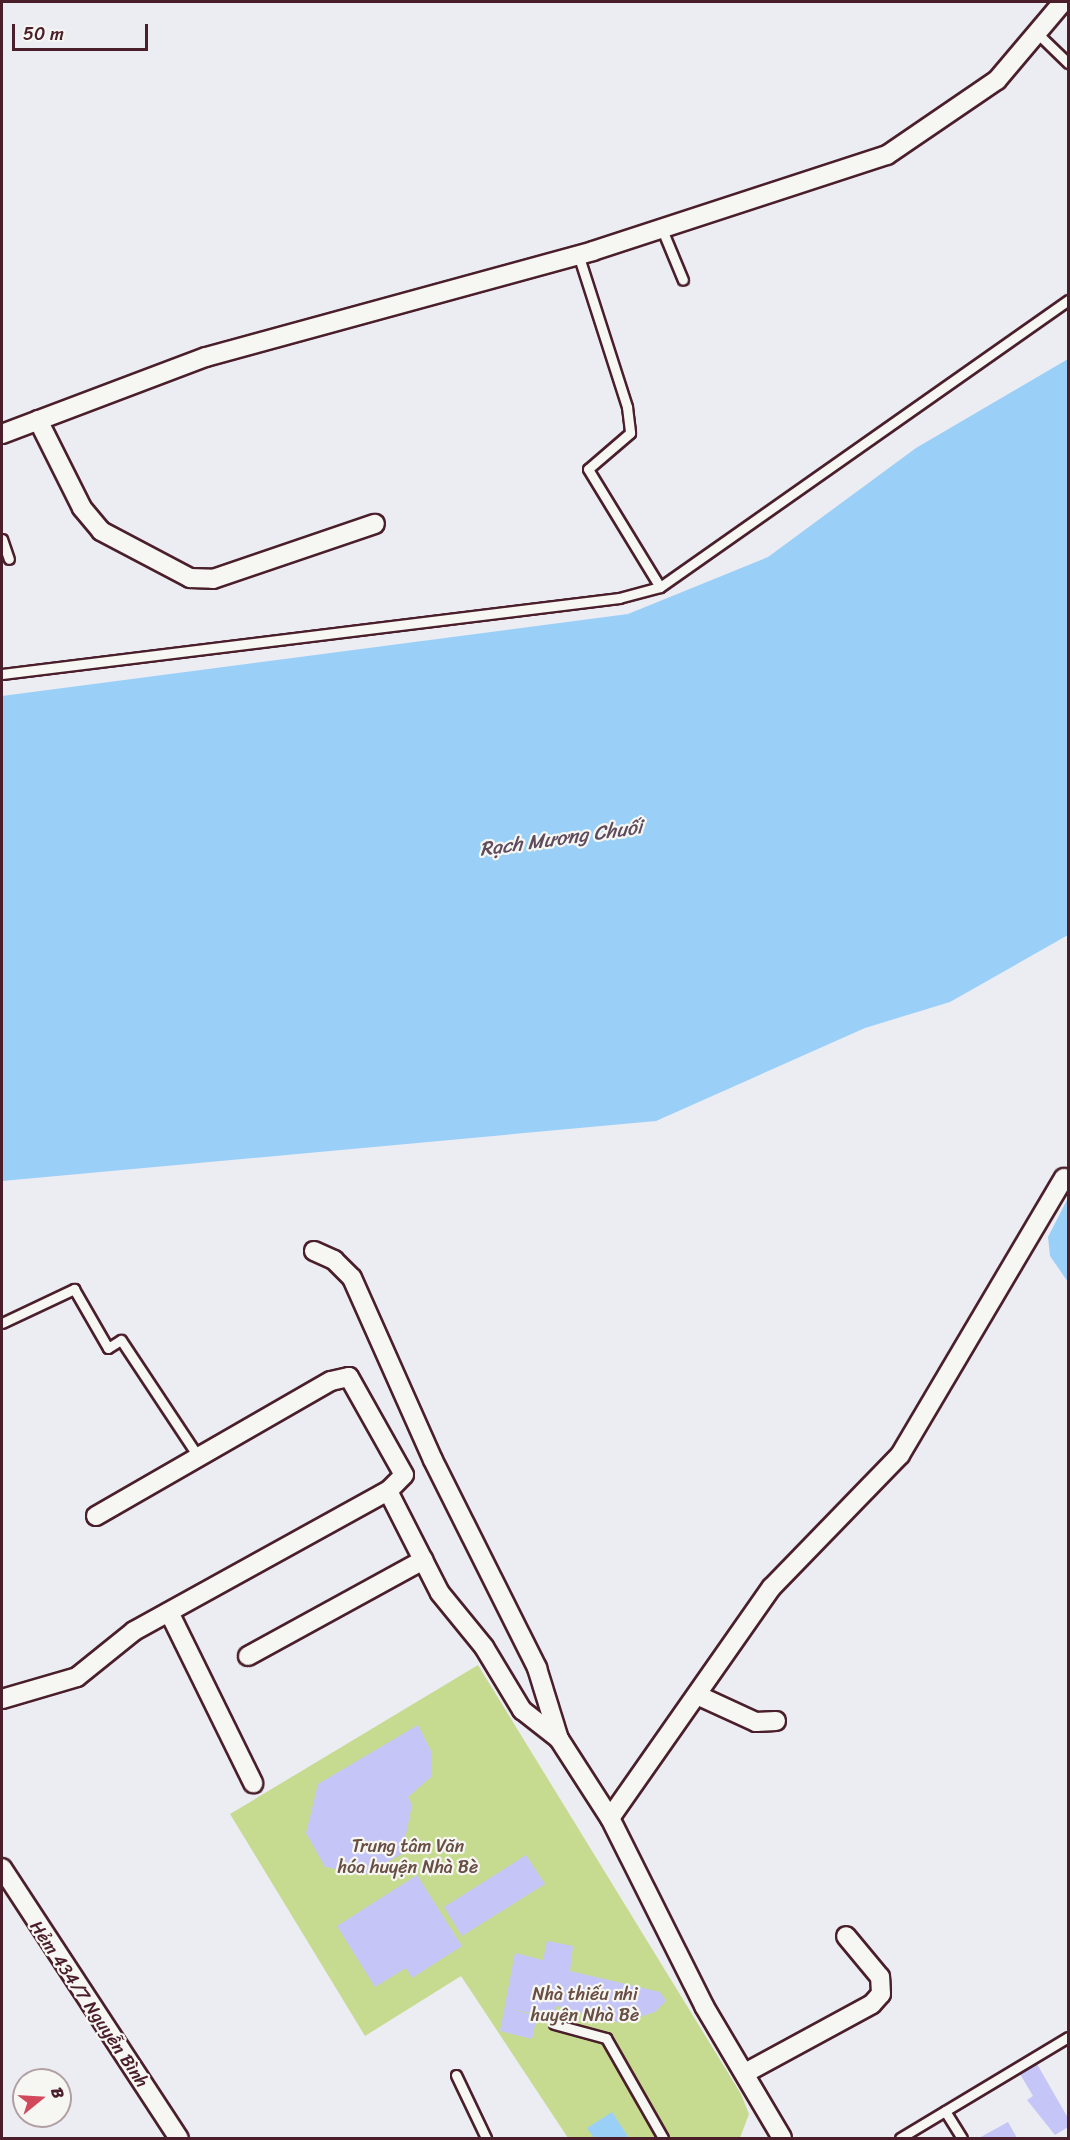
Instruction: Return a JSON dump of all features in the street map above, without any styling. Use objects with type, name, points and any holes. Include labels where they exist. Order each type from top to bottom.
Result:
[{"type":"street","points":[[2,434],[207,357],[578,254],[887,154],[998,80],[1063,2]]},
{"type":"street","points":[[38,420],[82,508],[101,531],[190,578],[213,579],[375,524]]},
{"type":"street","points":[[610,1818],[772,1587],[900,1455],[1064,1178]]},
{"type":"street","points":[[314,1251],[334,1260],[352,1278],[433,1460],[537,1668],[559,1739],[610,1818],[704,2006],[747,2072],[782,2139]]},
{"type":"street","points":[[2,1699],[77,1677],[93,1659],[169,1612],[388,1491],[404,1475],[349,1377],[331,1381],[96,1516]]},
{"type":"street","points":[[388,1491],[423,1560],[522,1710],[559,1739]]},
{"type":"street","points":[[248,1656],[423,1560]]},
{"type":"street","points":[[169,1612],[253,1783]]},
{"type":"street","points":[[697,1695],[756,1722],[776,1721]]},
{"type":"street","name":"Hẻm 434/7 Nguyễn Bình","points":[[2,1868],[179,2139]]},
{"type":"street","points":[[747,2072],[872,2004],[881,1994],[880,1977],[846,1936]]},
{"type":"lane","points":[[1037,33],[1068,63]]},
{"type":"lane","points":[[661,227],[683,280]]},
{"type":"lane","points":[[578,254],[627,407],[630,433],[588,469],[660,587]]},
{"type":"lane","points":[[2,674],[597,601],[660,587],[1068,300]]},
{"type":"lane","points":[[2,539],[9,559]]},
{"type":"lane","points":[[2,1323],[74,1289],[108,1348],[121,1340],[199,1458]]},
{"type":"lane","points":[[554,2024],[606,2038],[663,2139]]},
{"type":"lane","points":[[900,2139],[1068,2037]]},
{"type":"lane","points":[[456,2075],[486,2139]]},
{"type":"lane","points":[[945,2111],[962,2139]]},
{"type":"green space","name":"Trung tâm Văn hóa huyện Nhà Bè","points":[[478,1665],[741,2094],[749,2114],[740,2138],[568,2138],[461,1976],[365,2036],[230,1814]]},
{"type":"water","name":"Rạch Mương Chuối","points":[[1068,359],[1068,935],[950,1002],[865,1028],[656,1121],[2,1181],[2,696],[628,614],[768,557],[916,448]]},
{"type":"water","points":[[1068,1198],[1068,1282],[1050,1256],[1048,1237]]},
{"type":"water","points":[[612,2112],[629,2138],[594,2138],[587,2128]]},
{"type":"building","name":"Trung tâm Văn hóa huyện Nhà Bè","points":[[418,1725],[432,1753],[431,1777],[408,1797],[412,1805],[402,1854],[364,1875],[325,1867],[306,1833],[318,1784]]},
{"type":"building","points":[[526,1855],[545,1884],[462,1936],[444,1907]]},
{"type":"building","points":[[417,1875],[462,1946],[412,1978],[406,1968],[375,1987],[337,1926]]},
{"type":"building","points":[[547,1941],[573,1946],[570,1971],[660,1992],[666,2001],[655,2012],[621,2023],[556,2006],[554,2018],[511,2009],[537,2016],[532,2039],[500,2031],[515,1953],[543,1960]]},
{"type":"building","points":[[1037,2064],[1068,2118],[1068,2127],[1055,2135],[1027,2100],[1033,2096],[1020,2074]]},
{"type":"building","points":[[1008,2122],[1017,2138],[979,2138]]},
{"type":"park label","name":"Nhà thiếu nhi huyện Nhà Bè","points":[[585,2005]]}]
